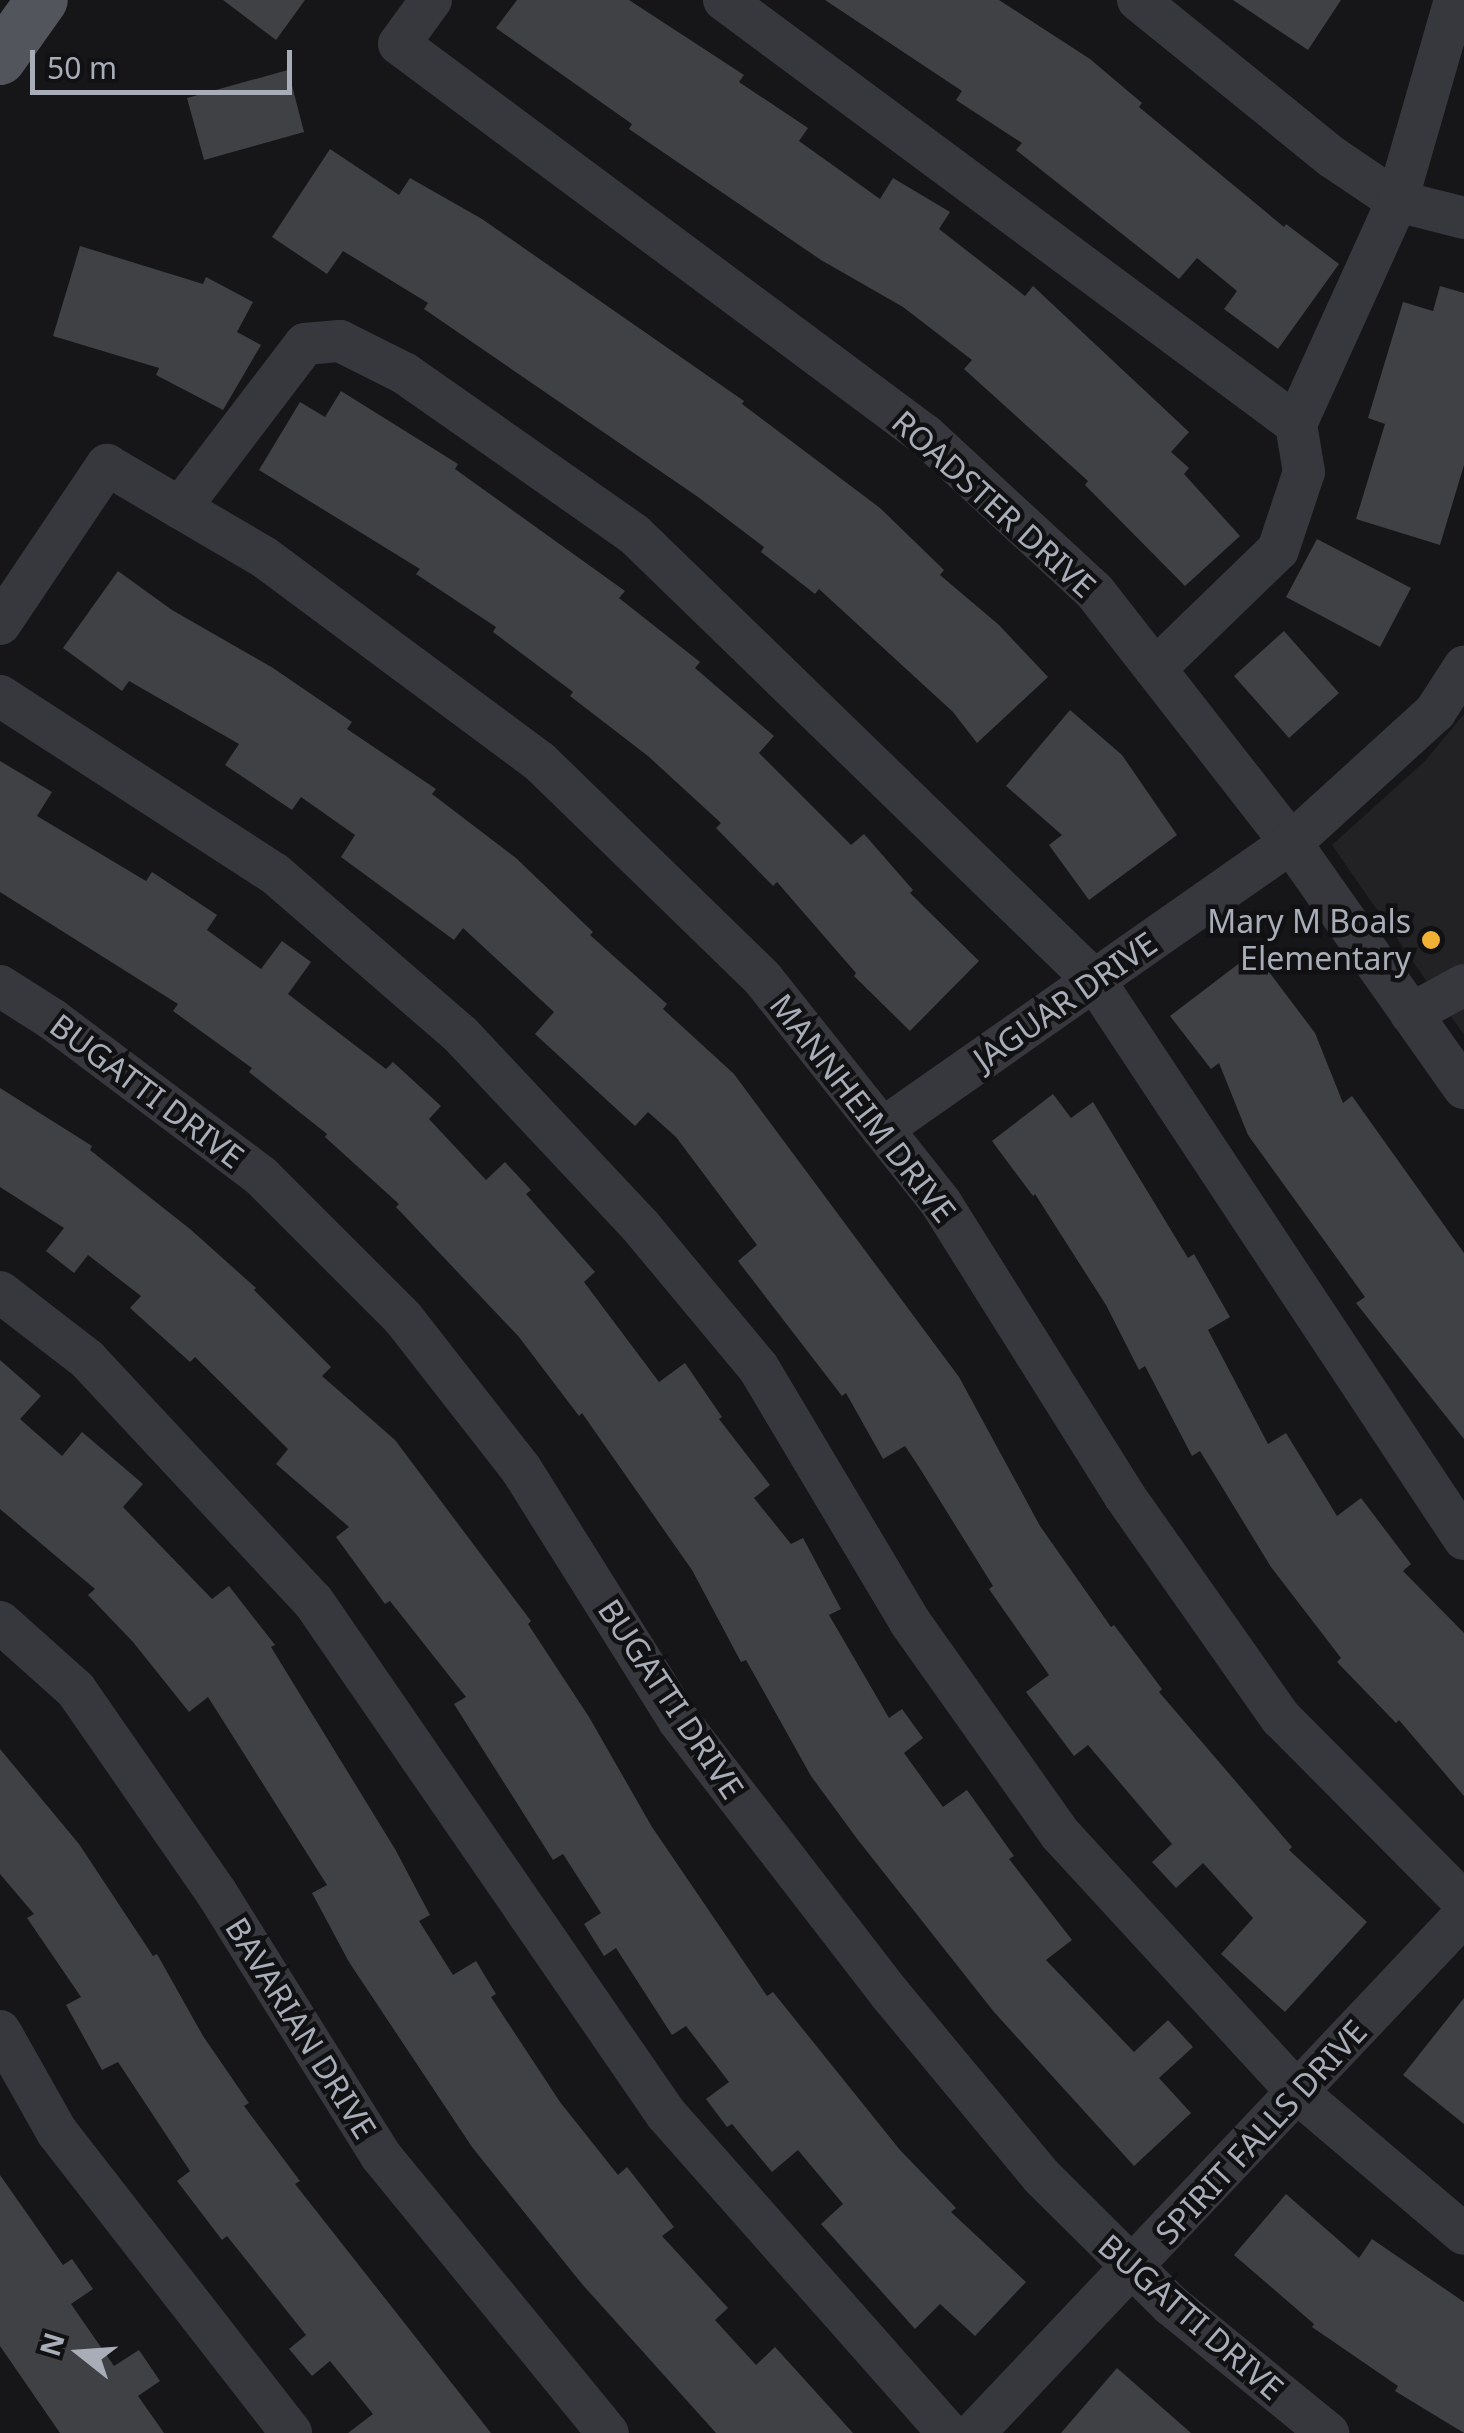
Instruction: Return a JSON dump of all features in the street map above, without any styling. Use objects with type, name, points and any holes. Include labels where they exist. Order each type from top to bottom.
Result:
[{"type":"main road","points":[[0,59],[42,0]]},
{"type":"street","name":"ROADSTER DRIVE","points":[[431,0],[400,44],[924,435],[1095,592],[1291,844],[1464,1088]]},
{"type":"street","points":[[724,0],[1296,424]]},
{"type":"street","points":[[1138,0],[1332,157],[1396,200],[1464,218]]},
{"type":"street","points":[[1156,669],[1278,550],[1304,472],[1296,424],[1396,200],[1455,0]]},
{"type":"street","points":[[180,508],[305,344],[340,341],[404,373],[634,534],[1095,981],[1464,1539]]},
{"type":"street","name":"MANNHEIM DRIVE","points":[[0,624],[107,465],[264,557],[540,762],[763,979],[940,1203],[1124,1495],[1280,1718],[1464,1902]]},
{"type":"street","name":"JAGUAR DRIVE","points":[[882,1128],[1291,844],[1458,691]]},
{"type":"street","points":[[0,696],[274,872],[462,1035],[642,1228],[758,1367],[910,1622],[1061,1835],[1299,2094],[1464,2234]]},
{"type":"street","points":[[1411,1014],[1464,985]]},
{"type":"street","name":"BUGATTI DRIVE","points":[[0,986],[52,1018],[261,1176],[403,1318],[521,1469],[679,1720],[890,1994],[1042,2177],[1132,2269],[1328,2433]]},
{"type":"street","points":[[0,1292],[87,1359],[312,1602],[666,2114],[948,2433]]},
{"type":"street","name":"BAVARIAN DRIVE","points":[[0,1622],[76,1690],[216,1892],[381,2156],[608,2433]]},
{"type":"street","name":"SPIRIT FALLS DRIVE","points":[[974,2433],[1299,2094],[1464,1915]]},
{"type":"street","points":[[0,2031],[57,2132],[291,2433]]},
{"type":"shaded area","name":"Mary M Boals Elementary","points":[[1464,714],[1464,1035],[1332,845],[1425,761]]},
{"type":"building","points":[[223,0],[305,0],[276,40]]},
{"type":"building","points":[[517,0],[629,0],[744,75],[739,82],[808,128],[799,141],[880,199],[893,178],[950,212],[939,229],[1025,296],[1033,286],[1189,432],[1171,452],[1189,468],[1184,474],[1240,536],[1185,586],[1085,485],[1088,481],[964,369],[972,360],[903,307],[821,260],[629,129],[632,124],[496,28]]},
{"type":"building","points":[[825,0],[999,0],[1090,59],[1142,103],[1139,107],[1284,227],[1286,224],[1339,264],[1278,349],[1224,309],[1237,291],[1197,258],[1179,279],[1016,150],[1022,143],[956,100],[962,91]]},
{"type":"building","points":[[1233,0],[1341,0],[1308,50]]},
{"type":"building","points":[[288,70],[304,132],[204,160],[187,98]]},
{"type":"building","points":[[330,149],[399,195],[410,178],[482,219],[744,401],[742,404],[880,508],[944,570],[940,575],[999,625],[1048,677],[977,743],[953,712],[819,589],[815,594],[761,552],[764,547],[698,497],[424,309],[428,303],[343,251],[327,274],[272,237]]},
{"type":"building","points":[[80,246],[203,284],[206,277],[253,302],[237,332],[261,345],[223,410],[156,375],[159,368],[53,336]]},
{"type":"building","points":[[1440,286],[1464,293],[1464,465],[1440,545],[1356,519],[1385,424],[1368,418],[1403,302],[1433,311]]},
{"type":"building","points":[[341,391],[458,464],[455,469],[625,591],[619,598],[700,662],[695,668],[774,736],[759,753],[851,845],[864,834],[913,890],[910,893],[979,961],[910,1031],[854,976],[856,973],[777,882],[773,886],[716,828],[721,823],[648,756],[570,696],[573,692],[493,632],[496,627],[416,574],[420,569],[259,470],[300,402],[325,417]]},
{"type":"building","points":[[1317,539],[1411,588],[1380,647],[1286,597]]},
{"type":"building","points":[[118,571],[172,610],[273,668],[352,722],[347,729],[436,789],[432,794],[516,858],[593,932],[590,935],[667,1004],[663,1009],[734,1074],[959,1377],[1040,1526],[1111,1627],[1114,1625],[1162,1689],[1159,1692],[1292,1847],[1289,1850],[1367,1922],[1285,2012],[1221,1954],[1253,1918],[1203,1863],[1176,1888],[1152,1862],[1172,1844],[1088,1745],[1074,1756],[1026,1692],[1049,1675],[989,1589],[993,1586],[919,1467],[905,1446],[883,1459],[846,1393],[842,1396],[738,1261],[757,1245],[676,1137],[648,1112],[635,1126],[535,1034],[554,1012],[463,928],[454,940],[341,857],[355,835],[301,797],[292,810],[225,765],[239,744],[129,681],[122,691],[63,648]]},
{"type":"building","points":[[1284,631],[1339,693],[1289,738],[1234,676]]},
{"type":"building","points":[[1070,710],[1122,755],[1177,835],[1089,900],[1049,845],[1062,835],[1006,786]]},
{"type":"building","points":[[0,761],[52,792],[37,816],[146,881],[152,872],[217,915],[207,930],[261,969],[282,941],[311,962],[288,994],[386,1069],[393,1062],[441,1106],[429,1119],[486,1180],[505,1162],[531,1190],[526,1194],[595,1272],[584,1282],[659,1382],[685,1363],[722,1417],[719,1419],[770,1485],[754,1498],[791,1544],[803,1538],[841,1609],[829,1615],[889,1718],[902,1709],[923,1738],[904,1753],[943,1807],[967,1790],[1014,1856],[1009,1859],[1072,1940],[1046,1960],[1134,2052],[1168,2020],[1193,2047],[1159,2078],[1191,2113],[1134,2166],[994,2012],[858,1840],[811,1776],[746,1660],[741,1662],[692,1570],[582,1413],[579,1416],[519,1337],[396,1207],[399,1204],[325,1137],[327,1134],[249,1072],[252,1068],[173,1011],[178,1004],[0,892]]},
{"type":"building","points":[[1254,952],[1315,1033],[1343,1103],[1352,1096],[1464,1253],[1464,1439],[1356,1303],[1365,1297],[1248,1135],[1219,1063],[1211,1069],[1170,1016]]},
{"type":"building","points":[[0,1088],[92,1146],[90,1150],[190,1229],[256,1288],[331,1367],[322,1376],[395,1440],[531,1621],[528,1624],[589,1717],[652,1827],[767,1996],[773,1992],[900,2150],[956,2208],[951,2212],[1026,2282],[975,2336],[940,2304],[915,2329],[821,2224],[843,2204],[798,2150],[772,2172],[732,2124],[727,2127],[706,2099],[729,2082],[686,2026],[672,2035],[616,1948],[604,1956],[584,1924],[601,1913],[563,1854],[553,1860],[454,1704],[466,1697],[390,1601],[385,1604],[336,1537],[349,1527],[276,1464],[288,1449],[195,1357],[190,1362],[130,1308],[141,1296],[88,1255],[74,1273],[46,1251],[64,1228],[0,1187]]},
{"type":"building","points":[[1053,1094],[1071,1118],[1093,1102],[1188,1258],[1194,1254],[1230,1317],[1208,1330],[1268,1444],[1286,1433],[1337,1516],[1361,1498],[1411,1564],[1403,1571],[1464,1633],[1464,1796],[1399,1720],[1396,1723],[1337,1662],[1341,1658],[1271,1567],[1200,1451],[1192,1456],[1145,1366],[1139,1370],[1106,1305],[1035,1194],[992,1141]]},
{"type":"building","points":[[0,1360],[41,1396],[20,1419],[62,1456],[82,1432],[143,1484],[123,1507],[212,1599],[229,1586],[275,1645],[271,1647],[395,1849],[430,1915],[419,1921],[453,1975],[476,1961],[496,1994],[491,1997],[560,2102],[618,2175],[627,2167],[674,2227],[662,2236],[728,2308],[715,2320],[756,2365],[775,2347],[853,2433],[716,2433],[582,2284],[472,2147],[349,1962],[312,1893],[327,1885],[208,1697],[189,1712],[133,1642],[88,1595],[95,1589],[0,1509]]},
{"type":"building","points":[[0,1749],[79,1844],[153,1956],[157,1954],[203,2036],[249,2103],[244,2106],[300,2181],[295,2184],[491,2433],[348,2433],[373,2414],[330,2361],[312,2376],[289,2349],[306,2335],[227,2236],[222,2240],[177,2181],[190,2171],[118,2062],[102,2070],[66,2005],[81,1997],[27,1918],[34,1914],[0,1874]]},
{"type":"building","points":[[1464,1998],[1464,2124],[1403,2075]]},
{"type":"building","points":[[0,2175],[63,2265],[72,2259],[93,2289],[71,2304],[114,2366],[139,2350],[160,2381],[138,2396],[164,2433],[60,2433],[0,2346]]},
{"type":"building","points":[[1286,2194],[1359,2258],[1372,2239],[1464,2302],[1464,2433],[1395,2391],[1398,2386],[1312,2327],[1314,2324],[1234,2255]]},
{"type":"building","points":[[1117,2368],[1191,2433],[1061,2433]]},
{"type":"place","name":"Mary M Boals Elementary","points":[[1431,940]]}]
